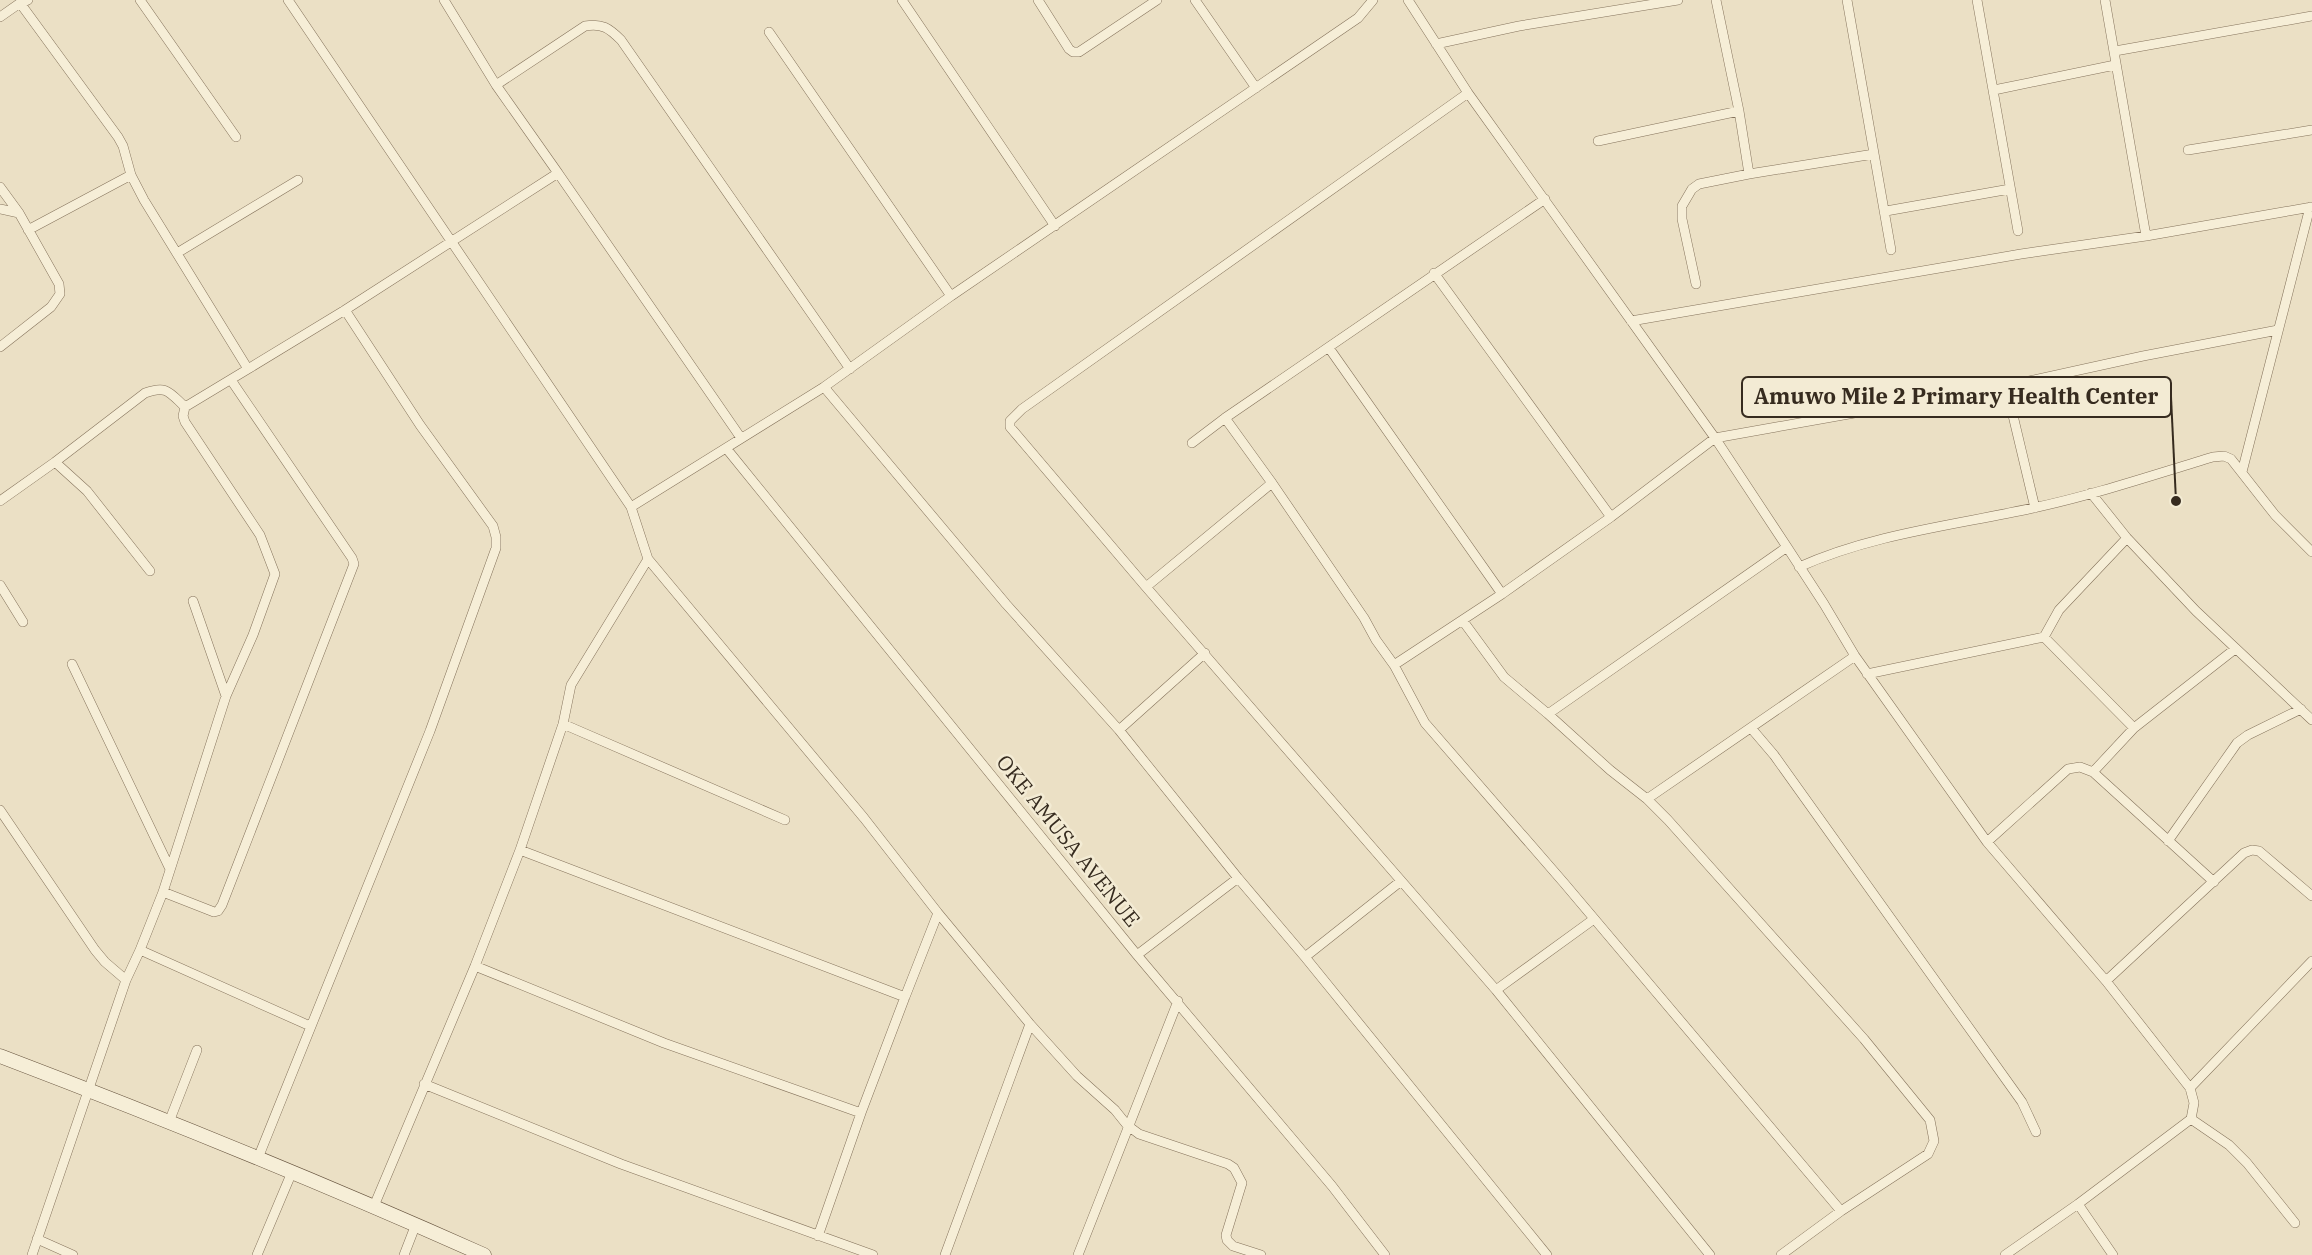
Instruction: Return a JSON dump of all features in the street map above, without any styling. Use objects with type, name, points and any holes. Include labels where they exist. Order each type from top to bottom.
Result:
[{"type":"street","points":[[140,0],[236,137]]},
{"type":"street","points":[[288,0],[631,507],[648,559],[857,809],[938,913],[1030,1024],[1077,1076],[1139,1134],[1234,1168],[1242,1183],[1226,1235],[1227,1240],[1233,1246],[1261,1255]]},
{"type":"street","points":[[444,0],[496,85],[741,438]]},
{"type":"street","points":[[902,0],[1055,226]]},
{"type":"street","points":[[1038,0],[1069,49],[1079,52],[1157,0]]},
{"type":"street","points":[[1195,0],[1256,88]]},
{"type":"street","points":[[631,507],[824,387],[951,296],[1358,18],[1372,0]]},
{"type":"street","points":[[1408,0],[1468,93],[1715,438],[1867,674],[1987,842],[2106,981],[2190,1088],[2194,1103],[2191,1119],[2078,1204],[2005,1255]]},
{"type":"street","points":[[1436,44],[1519,26],[1678,0]]},
{"type":"street","points":[[1716,0],[1739,111],[1749,174]]},
{"type":"street","points":[[1847,0],[1891,250]]},
{"type":"street","points":[[1977,0],[2018,231]]},
{"type":"street","points":[[2105,0],[2146,236]]},
{"type":"street","points":[[0,17],[24,2],[118,137],[123,146],[131,175],[248,369]]},
{"type":"street","points":[[2115,51],[2312,16]]},
{"type":"street","points":[[496,85],[585,26],[597,24],[610,28],[621,40],[850,369]]},
{"type":"street","points":[[769,32],[951,296]]},
{"type":"street","points":[[1994,90],[2115,65]]},
{"type":"street","points":[[1468,93],[1022,409],[1010,421],[1010,428],[1496,990],[1710,1255]]},
{"type":"street","points":[[1598,141],[1739,111]]},
{"type":"street","points":[[2188,150],[2312,130]]},
{"type":"street","points":[[1696,284],[1682,219],[1682,206],[1692,189],[1699,184],[1749,174],[1874,154]]},
{"type":"street","points":[[32,1255],[126,980],[163,892],[226,696],[253,635],[275,574],[260,535],[185,422],[183,416],[185,406],[345,310],[558,173]]},
{"type":"street","points":[[28,230],[131,175]]},
{"type":"street","points":[[177,253],[298,180]]},
{"type":"street","points":[[0,187],[19,213],[59,284],[60,294],[51,307],[0,347]]},
{"type":"street","points":[[1886,212],[2010,189]]},
{"type":"street","points":[[1191,443],[1434,273],[1545,199]]},
{"type":"street","points":[[1631,321],[2311,207],[2242,472]]},
{"type":"street","points":[[0,209],[19,213]]},
{"type":"street","points":[[1434,273],[1611,517]]},
{"type":"street","points":[[258,1158],[430,731],[496,548],[493,526],[420,425],[345,310]]},
{"type":"street","points":[[1394,665],[1463,621],[1611,517],[1715,438],[2006,386],[2278,330]]},
{"type":"street","points":[[1329,348],[1502,594]]},
{"type":"street","points":[[163,892],[214,912],[218,911],[222,905],[354,564],[231,380]]},
{"type":"street","points":[[2006,386],[2035,508]]},
{"type":"street","points":[[824,387],[1006,604],[1119,730],[1547,1255]]},
{"type":"street","points":[[0,501],[145,393],[162,389],[170,392],[185,406]]},
{"type":"street","points":[[1225,418],[1272,483],[1394,665],[1425,723],[1841,1211]]},
{"type":"street","name":"OKE AMUSA AVENUE","points":[[726,448],[1137,955],[1332,1186],[1384,1255]]},
{"type":"street","points":[[1799,567],[1824,556],[1887,538],[2035,508],[2213,457],[2224,456],[2231,459],[2275,515],[2312,552]]},
{"type":"street","points":[[55,462],[87,491],[150,571]]},
{"type":"street","points":[[1146,587],[1272,483]]},
{"type":"street","points":[[2091,493],[2127,538],[2196,611],[2235,649],[2306,709],[2312,720]]},
{"type":"street","points":[[1867,674],[2044,637],[2059,610],[2127,538]]},
{"type":"street","points":[[1548,714],[1787,547]]},
{"type":"street","points":[[374,1206],[475,966],[520,850],[563,724],[567,698],[577,672],[648,559]]},
{"type":"street","points":[[0,585],[23,622]]},
{"type":"street","points":[[193,601],[226,696]]},
{"type":"street","points":[[1463,621],[1504,677],[1610,770],[1647,799],[1864,1039],[1930,1120],[1934,1141],[1928,1154],[1841,1211],[1781,1255]]},
{"type":"street","points":[[2044,637],[2134,728]]},
{"type":"street","points":[[2093,772],[2134,728],[2235,649]]},
{"type":"street","points":[[1119,730],[1205,653]]},
{"type":"street","points":[[1647,799],[1855,656]]},
{"type":"street","points":[[72,664],[170,869]]},
{"type":"street","points":[[2168,841],[2237,742],[2306,709]]},
{"type":"street","points":[[563,724],[785,820]]},
{"type":"street","points":[[1751,728],[1773,755],[2022,1102],[2036,1132]]},
{"type":"street","points":[[1987,842],[2068,769],[2080,767],[2093,772],[2214,882]]},
{"type":"street","points":[[0,810],[95,950],[126,980]]},
{"type":"street","points":[[520,850],[905,997]]},
{"type":"street","points":[[2106,981],[2244,853],[2252,850],[2259,851],[2312,896]]},
{"type":"street","points":[[1137,955],[1238,878]]},
{"type":"street","points":[[1305,957],[1401,881]]},
{"type":"street","points":[[818,1236],[861,1113],[938,913]]},
{"type":"street","points":[[1496,990],[1594,919]]},
{"type":"street","points":[[140,950],[310,1026]]},
{"type":"street","points":[[2190,1088],[2312,961]]},
{"type":"street","points":[[475,966],[664,1043],[861,1113]]},
{"type":"street","points":[[1078,1255],[1127,1125],[1178,1001]]},
{"type":"street","points":[[945,1255],[1030,1024]]},
{"type":"street","points":[[169,1122],[197,1050]]},
{"type":"street","points":[[0,1056],[258,1158],[484,1255]]},
{"type":"street","points":[[424,1084],[621,1164],[873,1255]]},
{"type":"street","points":[[2191,1119],[2229,1145],[2295,1223]]},
{"type":"street","points":[[257,1255],[292,1172]]},
{"type":"street","points":[[2078,1204],[2113,1255]]},
{"type":"street","points":[[404,1255],[416,1224]]},
{"type":"street","points":[[37,1239],[73,1255]]},
{"type":"place","name":"Amuwo Mile 2 Primary Health Center","points":[[2176,501]]}]
